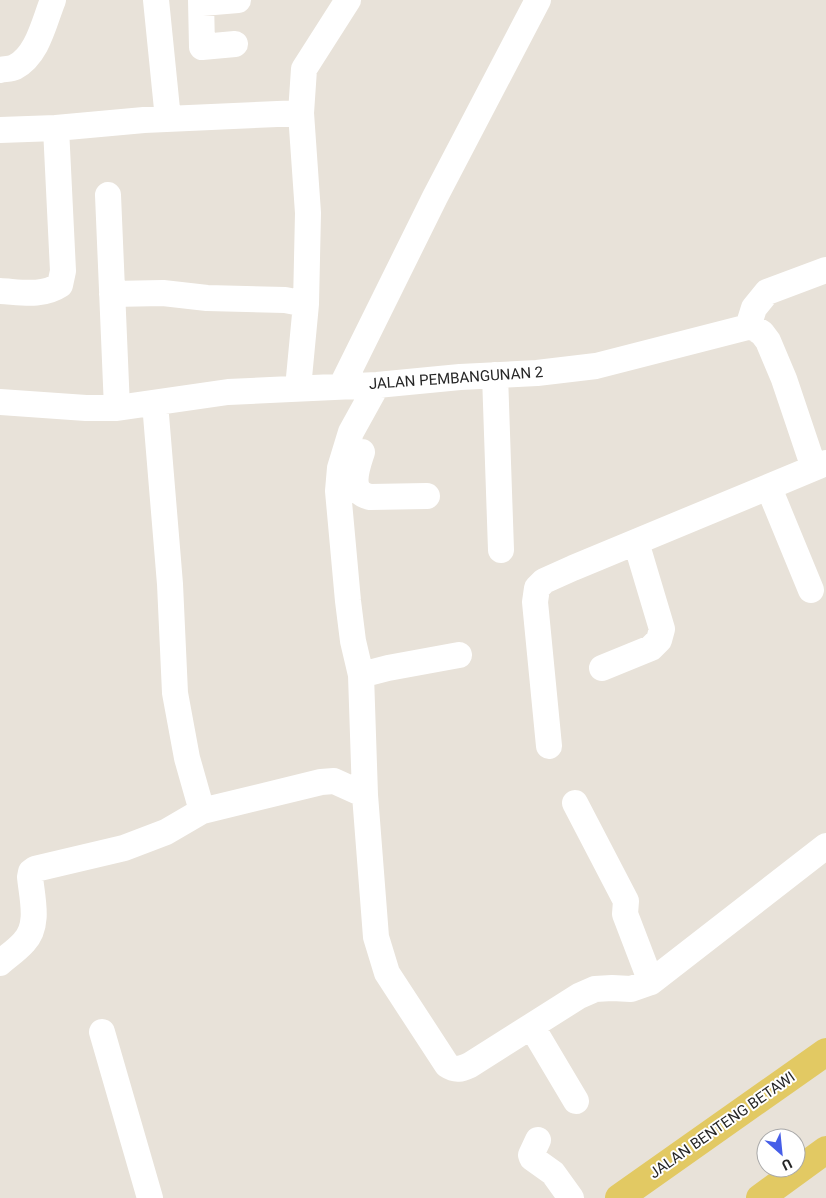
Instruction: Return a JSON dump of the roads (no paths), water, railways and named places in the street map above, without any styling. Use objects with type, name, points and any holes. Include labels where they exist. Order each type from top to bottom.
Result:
[{"type":"main road","name":"JALAN BENTENG BETAWI","points":[[619,1198],[826,1052]]},
{"type":"main road","points":[[760,1198],[826,1150]]},
{"type":"street","points":[[0,70],[15,67],[26,58],[36,43],[53,0]]},
{"type":"street","points":[[156,0],[168,119]]},
{"type":"street","points":[[235,44],[202,47],[202,1],[238,0]]},
{"type":"street","points":[[298,388],[306,304],[308,212],[301,113],[304,69],[348,0]]},
{"type":"street","points":[[538,0],[435,197],[364,385],[340,468],[338,491],[350,617],[361,675],[362,794],[376,937],[382,959],[387,973],[439,1054],[452,1069],[459,1069],[470,1065],[579,996],[595,989],[631,989],[651,982],[826,846]]},
{"type":"street","points":[[0,130],[56,128],[168,119],[301,113]]},
{"type":"street","points":[[0,291],[40,293],[52,291],[60,286],[63,271],[56,128]]},
{"type":"street","points":[[108,195],[116,408]]},
{"type":"street","points":[[549,746],[535,602],[537,588],[544,580],[820,466],[768,341],[762,333],[748,327],[754,308],[768,292],[826,270]]},
{"type":"street","points":[[112,294],[163,293],[207,298],[285,300],[306,304]]},
{"type":"street","name":"JALAN PEMBANGUNAN 2","points":[[0,402],[86,408],[116,408],[228,392],[537,373],[596,366],[748,327]]},
{"type":"street","points":[[495,375],[501,550]]},
{"type":"street","points":[[364,385],[376,410],[355,473],[358,490],[363,496],[370,497],[427,496]]},
{"type":"street","points":[[155,403],[170,584],[175,692],[187,758],[202,812]]},
{"type":"street","points":[[769,488],[811,590]]},
{"type":"street","points":[[602,668],[651,648],[659,640],[662,629],[636,542]]},
{"type":"street","points":[[361,675],[459,655]]},
{"type":"street","points":[[0,963],[24,942],[31,931],[34,918],[30,877],[31,872],[35,869],[124,848],[166,832],[202,812],[321,782],[334,781],[362,794]]},
{"type":"street","points":[[575,803],[626,901],[625,914],[651,982]]},
{"type":"street","points":[[532,1027],[576,1102]]},
{"type":"street","points":[[102,1032],[150,1198]]},
{"type":"street","points":[[538,1140],[530,1155],[554,1173],[571,1198]]}]
